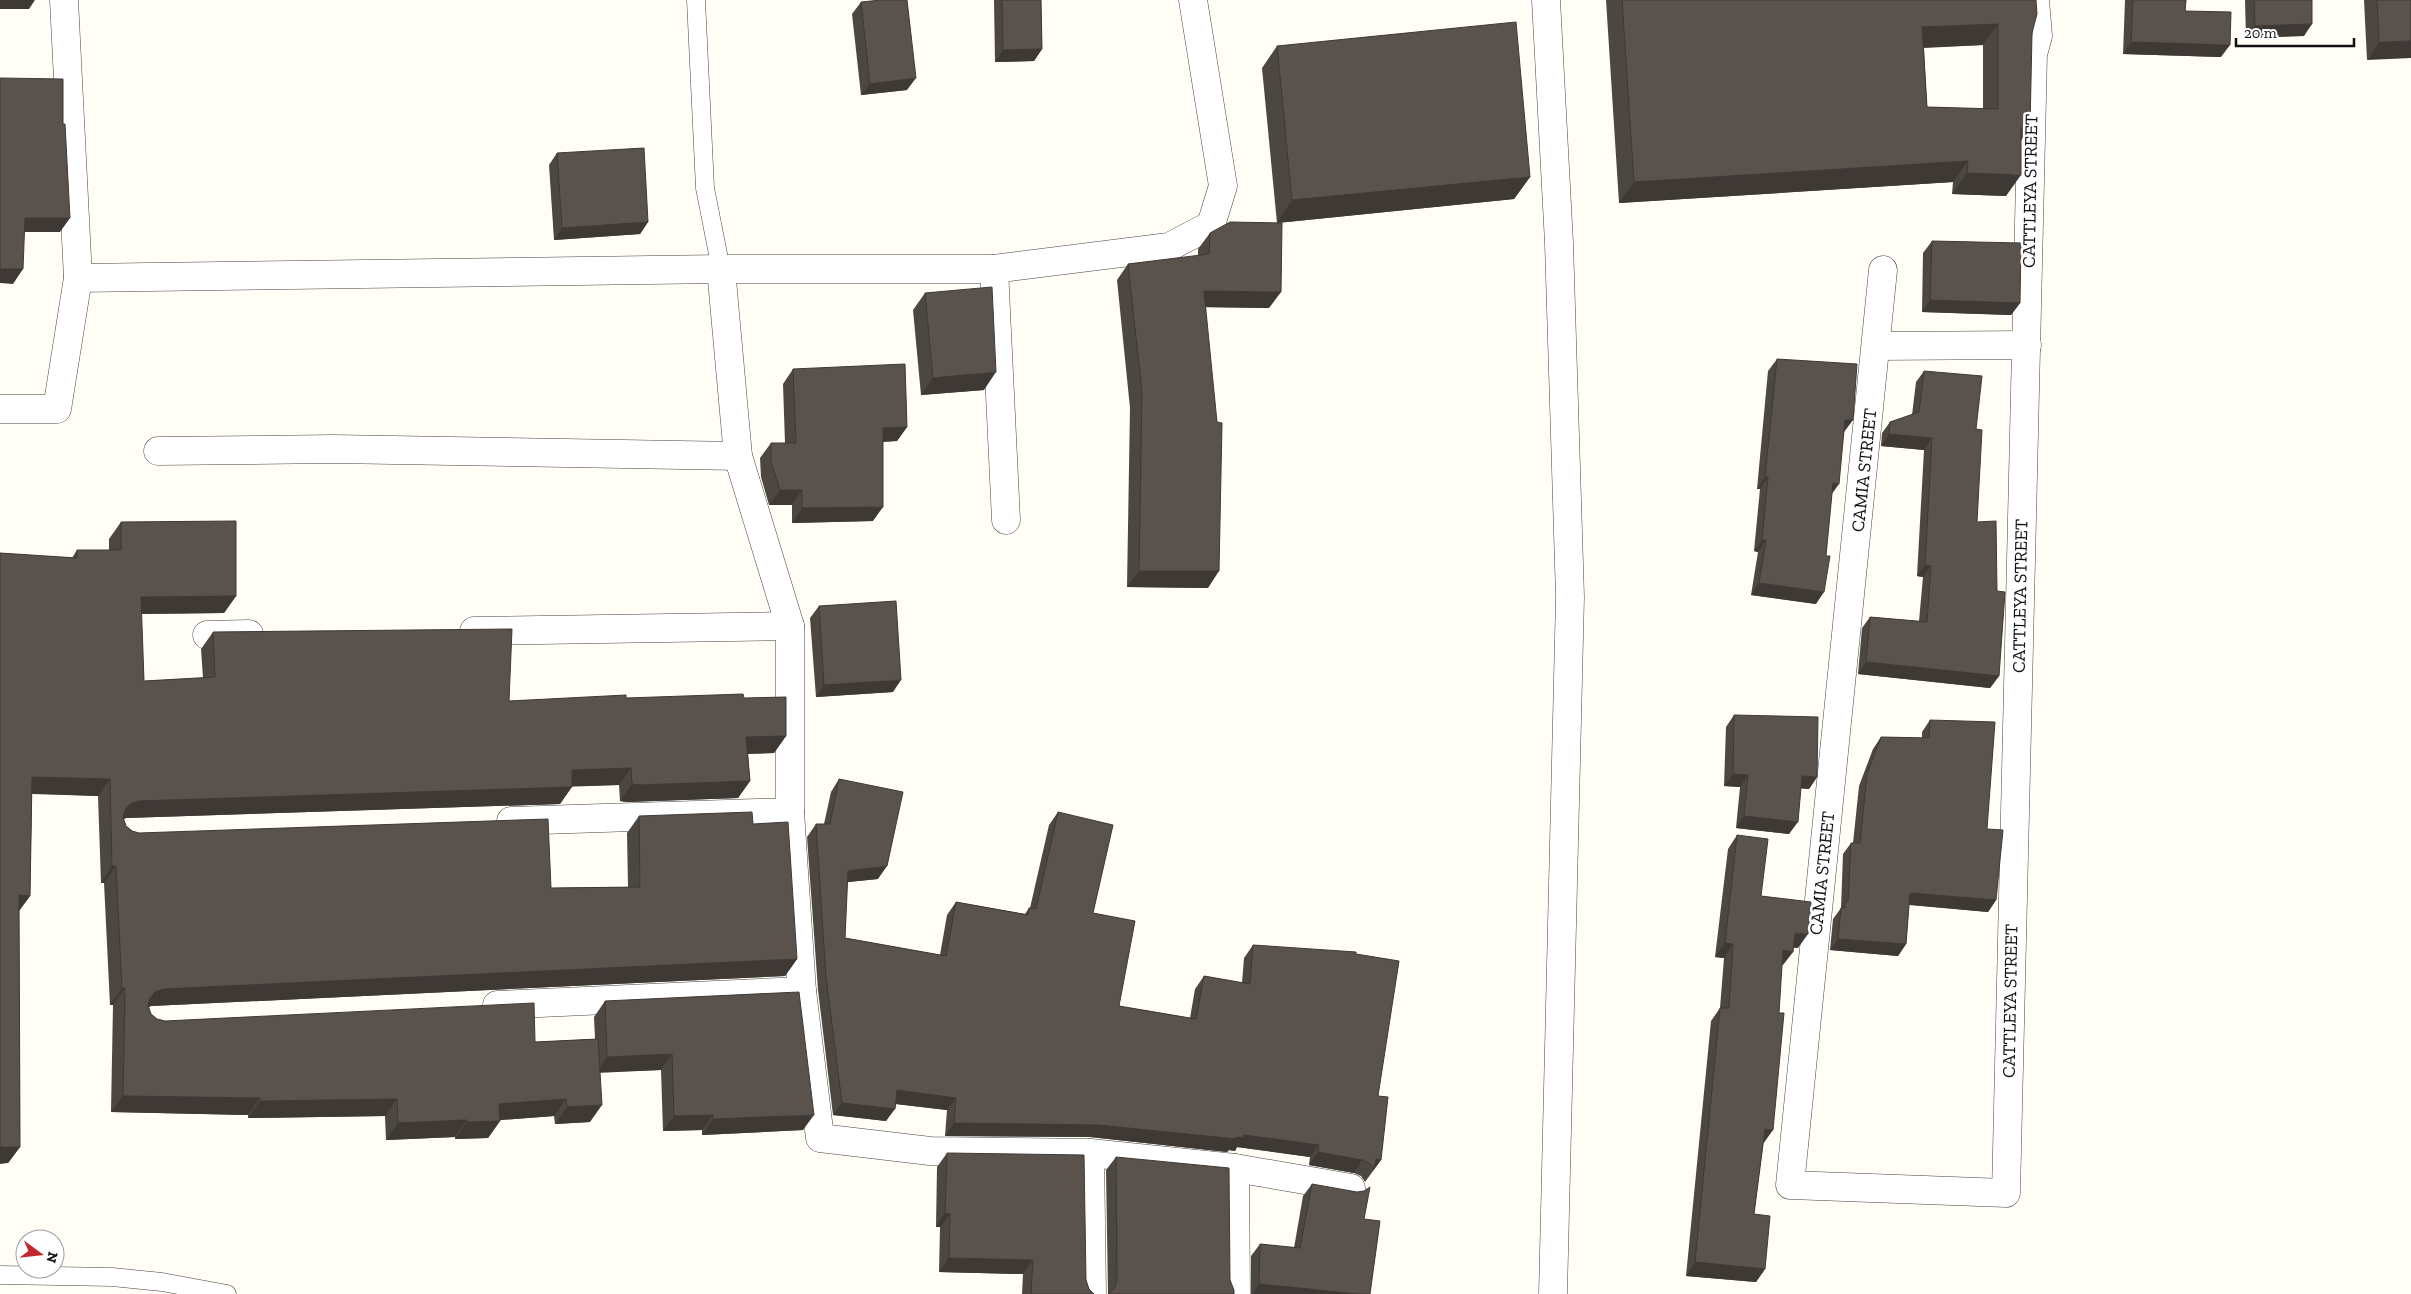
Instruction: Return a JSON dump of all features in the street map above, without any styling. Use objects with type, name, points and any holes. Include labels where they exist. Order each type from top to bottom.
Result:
[{"type":"street","points":[[0,409],[57,409],[78,278],[64,0]]},
{"type":"street","points":[[78,278],[721,269],[994,268],[1169,247],[1211,224],[1223,186],[1193,0]]},
{"type":"street","points":[[1546,0],[1559,243],[1570,597],[1553,1294]]},
{"type":"street","name":"CATTLEYA STREET","points":[[2006,1193],[2033,54],[2038,36],[2035,0]]},
{"type":"street","points":[[994,268],[1006,520]]},
{"type":"street","points":[[721,269],[738,456],[790,626],[790,812],[802,991],[820,1138],[930,1151],[1090,1153],[1235,1168],[1351,1188]]},
{"type":"street","name":"CAMIA STREET","points":[[1883,270],[1877,346],[1790,1185],[2006,1193]]},
{"type":"street","points":[[1877,346],[2026,345]]},
{"type":"street","points":[[158,451],[334,449],[738,456]]},
{"type":"street","points":[[444,631],[790,626]]},
{"type":"street","points":[[207,635],[276,634]]},
{"type":"street","points":[[483,822],[790,812]]},
{"type":"street","points":[[477,1006],[802,991]]},
{"type":"street","points":[[1090,1153],[1092,1294]]},
{"type":"street","points":[[1235,1168],[1236,1294]]},
{"type":"lane","points":[[696,0],[705,188],[721,269]]},
{"type":"lane","points":[[0,1275],[112,1277],[162,1282],[227,1294]]},
{"type":"building","points":[[907,0],[916,78],[870,84],[861,2]]},
{"type":"building","points":[[1002,0],[1041,0],[1042,49],[1003,50]]},
{"type":"building","points":[[1622,0],[2036,0],[2037,14],[2032,33],[2030,128],[2021,128],[2021,175],[1967,173],[1968,161],[1634,182]],"holes":[[[1998,24],[1998,109],[1927,107],[1922,27]]]},
{"type":"building","points":[[2133,0],[2186,0],[2185,11],[2231,12],[2230,45],[2131,42]]},
{"type":"building","points":[[2254,0],[2312,0],[2312,24],[2255,26]]},
{"type":"building","points":[[2377,0],[2411,0],[2411,41],[2379,42]]},
{"type":"building","points":[[1516,22],[1530,177],[1292,200],[1277,46]]},
{"type":"building","points":[[0,78],[63,79],[63,124],[65,124],[70,218],[25,218],[23,269],[0,269]]},
{"type":"building","points":[[644,148],[648,222],[562,228],[557,153]]},
{"type":"building","points":[[1230,222],[1282,223],[1281,292],[1204,291],[1217,422],[1222,423],[1219,571],[1139,571],[1142,392],[1128,264],[1209,254],[1210,233]]},
{"type":"building","points":[[1932,241],[2021,243],[2020,303],[1930,300]]},
{"type":"building","points":[[992,287],[996,372],[933,378],[925,293]]},
{"type":"building","points":[[1777,359],[1857,364],[1853,420],[1845,420],[1839,484],[1833,483],[1826,556],[1830,556],[1824,592],[1759,583],[1766,540],[1762,540],[1768,477],[1765,477]]},
{"type":"building","points":[[905,364],[907,427],[883,428],[883,507],[802,508],[802,490],[780,490],[771,462],[771,443],[796,443],[793,369]]},
{"type":"building","points":[[1924,371],[1982,376],[1976,429],[1982,430],[1977,522],[1996,521],[1997,591],[2005,592],[1999,676],[1866,662],[1870,617],[1927,622],[1931,566],[1925,565],[1932,438],[1889,434],[1890,422],[1919,412]]},
{"type":"building","points":[[236,521],[236,596],[141,597],[144,681],[215,677],[213,632],[512,629],[509,701],[626,695],[626,698],[743,694],[744,698],[786,697],[786,736],[746,737],[750,781],[639,785],[632,784],[631,768],[572,770],[572,787],[138,801],[130,804],[125,810],[123,818],[126,826],[132,831],[139,833],[548,819],[551,888],[640,887],[639,816],[752,812],[753,824],[788,822],[797,959],[163,989],[155,992],[150,998],[148,1006],[151,1014],[157,1019],[165,1021],[534,1003],[535,1042],[598,1039],[602,1105],[567,1107],[566,1099],[499,1104],[500,1121],[467,1122],[467,1120],[398,1123],[397,1099],[260,1101],[260,1098],[123,1096],[125,988],[122,988],[116,866],[112,866],[110,779],[32,777],[30,896],[19,895],[20,1147],[0,1147],[0,553],[77,558],[77,550],[121,550],[121,522]]},
{"type":"building","points":[[896,601],[901,680],[824,685],[819,606]]},
{"type":"building","points":[[1734,715],[1818,717],[1817,777],[1802,776],[1798,822],[1744,816],[1748,775],[1733,774]]},
{"type":"building","points":[[1930,720],[1995,722],[1987,829],[2003,830],[1996,900],[1910,893],[1906,944],[1838,939],[1841,908],[1845,908],[1845,902],[1848,902],[1851,843],[1860,843],[1867,774],[1881,737],[1929,738]]},
{"type":"building","points":[[839,779],[903,792],[887,866],[848,871],[845,938],[946,956],[956,902],[1028,915],[1029,908],[1036,909],[1058,812],[1113,825],[1093,913],[1135,921],[1119,1006],[1196,1019],[1204,976],[1250,984],[1253,945],[1356,952],[1356,954],[1399,961],[1378,1096],[1388,1097],[1381,1160],[1376,1159],[1374,1169],[1369,1163],[1362,1160],[1318,1152],[1319,1145],[1244,1135],[1243,1138],[1236,1137],[1236,1139],[1099,1125],[954,1123],[956,1098],[897,1090],[895,1109],[842,1103],[826,977],[816,824],[830,824]]},
{"type":"building","points":[[1737,835],[1768,839],[1761,896],[1811,902],[1808,934],[1795,933],[1793,952],[1783,950],[1779,1013],[1784,1013],[1773,1130],[1765,1129],[1754,1214],[1770,1216],[1765,1269],[1695,1262],[1720,1008],[1729,1008],[1733,944],[1725,943]]},
{"type":"building","points":[[799,992],[814,1115],[713,1119],[713,1115],[674,1116],[672,1054],[607,1057],[605,1001]]},
{"type":"building","points":[[947,1153],[1084,1155],[1086,1280],[1089,1289],[1094,1294],[1031,1294],[1033,1260],[949,1258],[950,1214],[945,1213]]},
{"type":"building","points":[[1116,1157],[1229,1168],[1230,1280],[1234,1294],[1108,1294],[1115,1287],[1117,1280]]},
{"type":"building","points":[[1312,1184],[1357,1192],[1364,1191],[1370,1187],[1364,1219],[1380,1221],[1370,1294],[1259,1284],[1260,1244],[1300,1248]]}]
